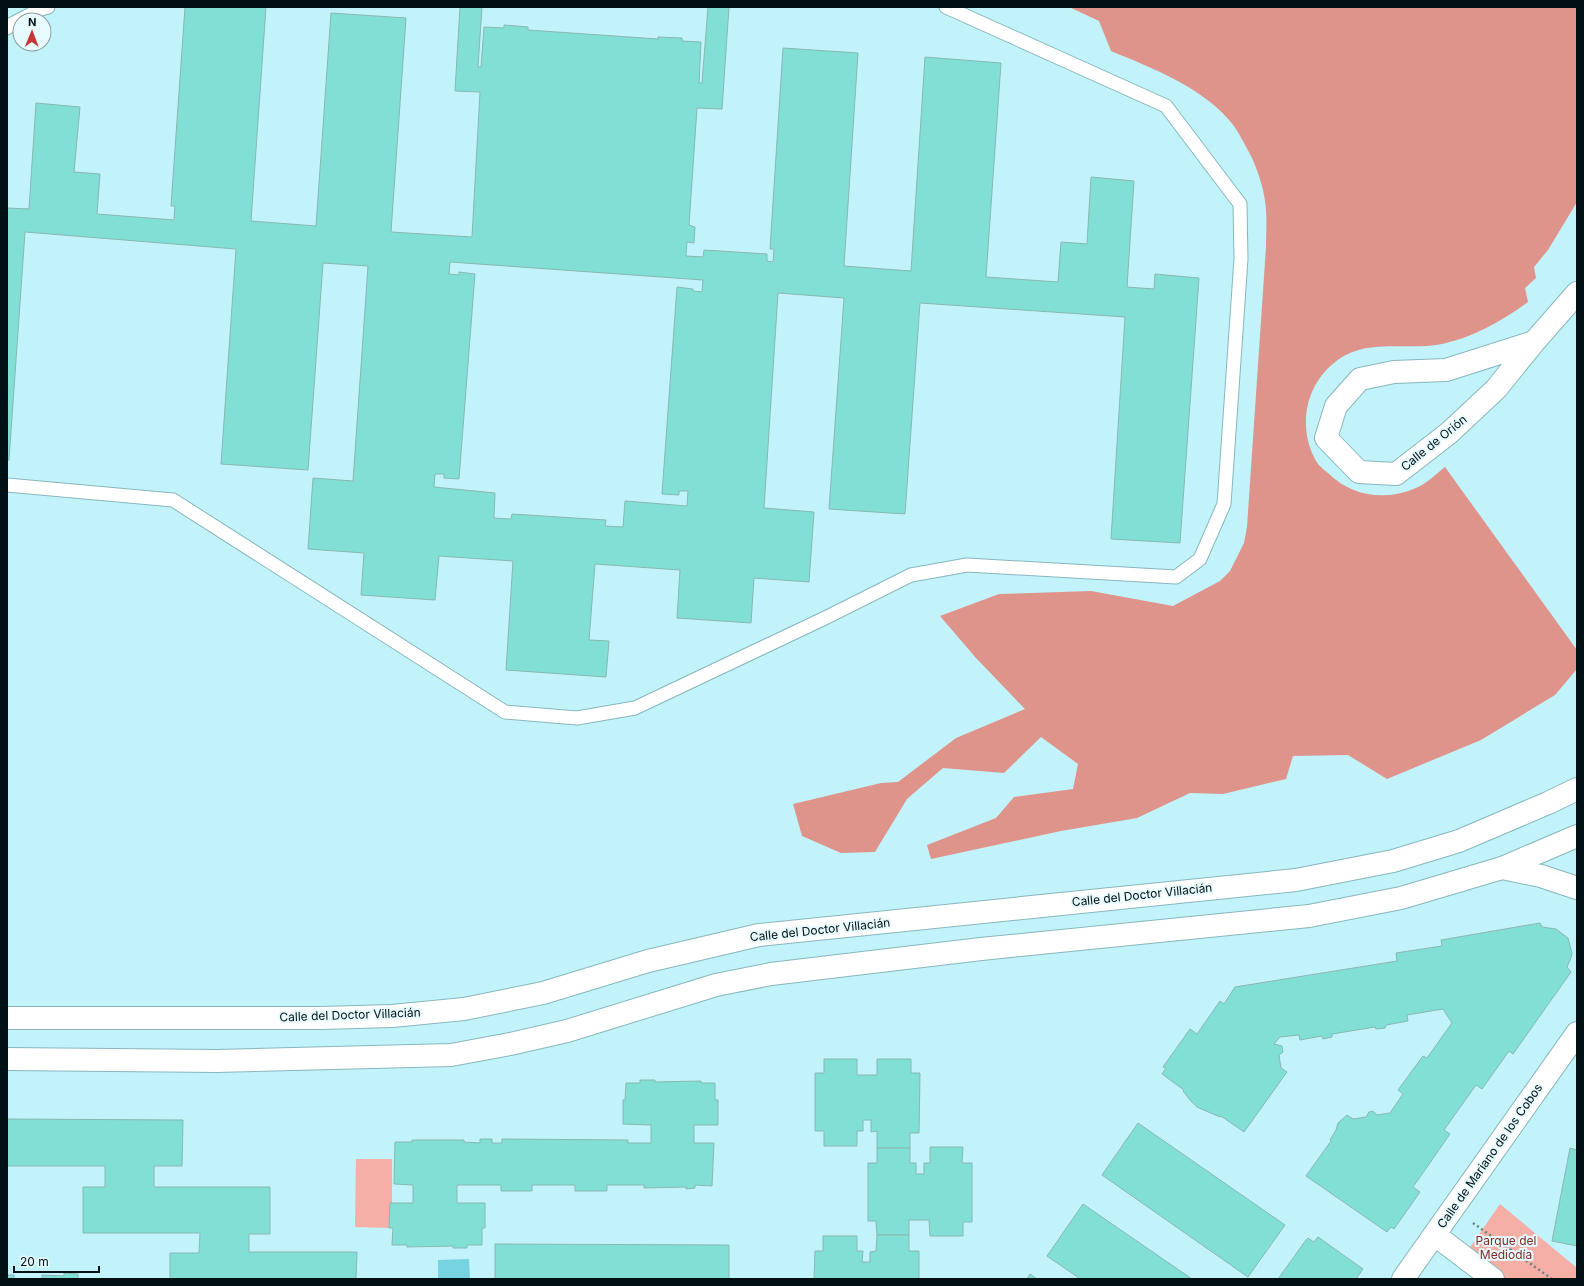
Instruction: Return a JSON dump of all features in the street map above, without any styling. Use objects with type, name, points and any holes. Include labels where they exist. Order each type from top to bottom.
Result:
[{"type":"street","name":"Calle de Orión","points":[[1534,342],[1446,370],[1394,372],[1360,379],[1336,406],[1326,438],[1359,472],[1396,474],[1449,433],[1496,389],[1534,342],[1577,293]]},
{"type":"street","name":"Calle del Doctor Villacián","points":[[7,1018],[330,1018],[392,1016],[464,1009],[543,993],[648,962],[759,935],[1296,880],[1378,864],[1393,861],[1459,840],[1548,804],[1577,789]]},
{"type":"street","points":[[7,1059],[217,1061],[451,1055],[567,1031],[716,985],[771,974],[981,949],[1310,916],[1401,898],[1502,868],[1577,836]]},
{"type":"street","points":[[1502,868],[1542,876],[1577,888]]},
{"type":"street","name":"Calle de Mariano de los Cobos","points":[[1403,1279],[1577,1033]]},
{"type":"street","points":[[1435,1235],[1493,1279]]},
{"type":"lane","points":[[7,28],[41,9],[48,7]]},
{"type":"lane","points":[[7,486],[173,500],[505,712],[512,713],[577,718],[635,708],[825,618],[911,575],[967,565],[1176,577],[1200,559],[1224,504],[1242,259],[1240,204],[1166,106],[946,7]]},
{"type":"path","points":[[1453,1209],[1552,1279]]},
{"type":"green space","points":[[356,1159],[392,1159],[392,1203],[390,1203],[389,1228],[355,1227]]},
{"type":"green space","name":"Parque del Mediodía","points":[[1500,1204],[1577,1268],[1577,1279],[1496,1279],[1464,1256]]},
{"type":"shaded area","points":[[1069,7],[1577,7],[1577,202],[1548,250],[1534,267],[1536,278],[1525,288],[1528,302],[1487,328],[1454,341],[1428,346],[1372,347],[1358,350],[1346,355],[1334,363],[1316,384],[1310,397],[1306,424],[1307,438],[1311,451],[1318,464],[1338,482],[1359,492],[1393,495],[1405,492],[1416,488],[1431,479],[1445,467],[1577,650],[1577,669],[1555,695],[1481,740],[1387,779],[1348,755],[1293,756],[1286,779],[1223,794],[1190,793],[1137,818],[1061,831],[931,859],[927,845],[996,818],[1014,797],[1073,789],[1078,764],[1041,737],[1004,773],[943,768],[907,799],[875,852],[841,853],[802,836],[793,804],[881,783],[898,782],[956,738],[1025,709],[976,658],[940,616],[999,594],[1091,591],[1173,606],[1220,581],[1230,571],[1244,543],[1247,527],[1266,247],[1265,203],[1259,177],[1252,158],[1234,126],[1209,101],[1178,81],[1111,51],[1099,21]]},
{"type":"water","points":[[469,1259],[470,1279],[438,1279],[438,1260]]},
{"type":"building","points":[[185,7],[266,7],[251,221],[316,226],[331,13],[406,18],[391,232],[472,237],[480,92],[455,91],[460,7],[482,7],[478,67],[481,67],[484,27],[504,28],[504,25],[528,27],[528,30],[658,39],[658,37],[682,38],[682,41],[701,42],[699,83],[702,83],[708,7],[729,7],[722,109],[697,108],[689,225],[695,227],[694,243],[687,242],[686,256],[703,257],[704,250],[767,254],[767,261],[773,262],[774,249],[770,249],[783,48],[858,53],[844,266],[911,271],[925,57],[1001,63],[986,277],[1058,282],[1061,242],[1087,244],[1091,177],[1134,181],[1127,287],[1154,289],[1155,274],[1199,278],[1180,543],[1111,539],[1125,317],[920,303],[905,514],[829,509],[844,298],[778,293],[764,508],[814,512],[809,582],[754,578],[751,623],[677,618],[680,570],[595,564],[589,640],[609,641],[606,677],[506,670],[513,561],[439,556],[435,600],[361,595],[364,553],[308,549],[313,478],[353,481],[368,266],[323,263],[308,470],[221,464],[236,249],[25,232],[9,460],[7,460],[7,208],[29,209],[36,103],[80,107],[74,172],[100,174],[97,214],[174,220],[175,206],[171,206]],"holes":[[[450,262],[703,280],[702,292],[677,287],[662,494],[679,495],[679,491],[688,491],[687,506],[625,501],[623,527],[605,526],[606,520],[512,514],[511,519],[494,518],[495,493],[434,487],[435,474],[444,474],[444,478],[459,479],[475,274],[459,272],[459,275],[449,274]]]},
{"type":"building","points":[[1540,923],[1542,927],[1556,929],[1568,938],[1572,953],[1567,967],[1571,972],[1513,1054],[1509,1051],[1482,1089],[1476,1085],[1444,1130],[1450,1134],[1413,1187],[1420,1192],[1394,1229],[1391,1227],[1387,1232],[1306,1176],[1331,1141],[1330,1140],[1338,1123],[1347,1115],[1353,1119],[1366,1117],[1369,1112],[1373,1111],[1377,1115],[1390,1113],[1403,1094],[1398,1090],[1423,1056],[1427,1058],[1452,1023],[1443,1009],[1407,1015],[1408,1021],[1386,1025],[1385,1028],[1376,1029],[1375,1027],[1332,1034],[1332,1037],[1323,1039],[1322,1036],[1300,1040],[1299,1035],[1280,1037],[1274,1044],[1282,1046],[1283,1052],[1279,1055],[1281,1068],[1287,1072],[1244,1132],[1221,1116],[1220,1117],[1197,1107],[1183,1091],[1184,1090],[1162,1074],[1166,1068],[1163,1067],[1190,1029],[1197,1034],[1220,1001],[1224,1004],[1235,987],[1397,961],[1396,953],[1442,946],[1441,940]]},
{"type":"building","points":[[824,1059],[857,1059],[857,1075],[877,1075],[877,1059],[911,1059],[911,1073],[920,1073],[919,1133],[910,1133],[910,1148],[877,1148],[877,1131],[871,1132],[871,1120],[863,1120],[863,1131],[857,1131],[857,1146],[824,1146],[824,1131],[815,1131],[815,1073],[824,1073]]},
{"type":"building","points":[[640,1080],[655,1080],[655,1082],[701,1081],[701,1083],[715,1083],[715,1100],[718,1100],[718,1125],[694,1125],[694,1143],[714,1143],[712,1186],[695,1185],[695,1188],[686,1189],[686,1187],[644,1188],[644,1185],[607,1185],[607,1191],[575,1191],[575,1185],[532,1185],[532,1191],[501,1191],[501,1185],[457,1185],[457,1203],[485,1203],[485,1228],[482,1228],[482,1245],[467,1245],[467,1248],[453,1248],[453,1246],[407,1247],[407,1245],[392,1245],[393,1228],[389,1228],[390,1203],[413,1203],[413,1185],[394,1184],[395,1142],[412,1142],[412,1140],[464,1140],[464,1142],[480,1143],[480,1139],[492,1139],[492,1143],[502,1143],[502,1139],[628,1140],[628,1143],[651,1143],[651,1125],[623,1124],[623,1100],[625,1100],[626,1083],[640,1083]]},
{"type":"building","points":[[7,1119],[183,1120],[182,1166],[154,1166],[154,1187],[270,1187],[270,1234],[249,1234],[249,1252],[357,1252],[356,1279],[170,1279],[170,1253],[199,1253],[200,1233],[83,1233],[83,1187],[105,1187],[105,1166],[7,1166]]},
{"type":"building","points":[[1138,1123],[1285,1225],[1248,1277],[1102,1175]]},
{"type":"building","points":[[930,1147],[963,1147],[962,1163],[972,1163],[972,1222],[963,1222],[963,1236],[930,1236],[929,1220],[909,1220],[909,1235],[877,1235],[876,1221],[868,1221],[868,1163],[877,1163],[877,1148],[910,1148],[910,1163],[916,1163],[916,1174],[924,1174],[924,1163],[930,1163]]},
{"type":"building","points":[[1570,1148],[1577,1150],[1577,1246],[1552,1241]]},
{"type":"building","points":[[1083,1204],[1192,1279],[1080,1279],[1047,1256]]},
{"type":"building","points":[[877,1235],[909,1235],[909,1251],[919,1251],[919,1279],[814,1279],[815,1251],[823,1251],[823,1236],[857,1236],[857,1251],[863,1251],[862,1262],[870,1262],[870,1252],[876,1251]]},
{"type":"building","points":[[1318,1237],[1363,1269],[1356,1279],[1278,1279],[1306,1240],[1308,1238],[1314,1242]]},
{"type":"building","points":[[495,1244],[729,1245],[729,1279],[495,1279]]},
{"type":"building","points":[[64,1273],[78,1274],[78,1279],[42,1279],[42,1275],[64,1276]]},
{"type":"building","points":[[1030,1274],[1037,1279],[1027,1279]]},
{"type":"building","points":[[7,1275],[14,1275],[14,1279],[7,1279]]}]
